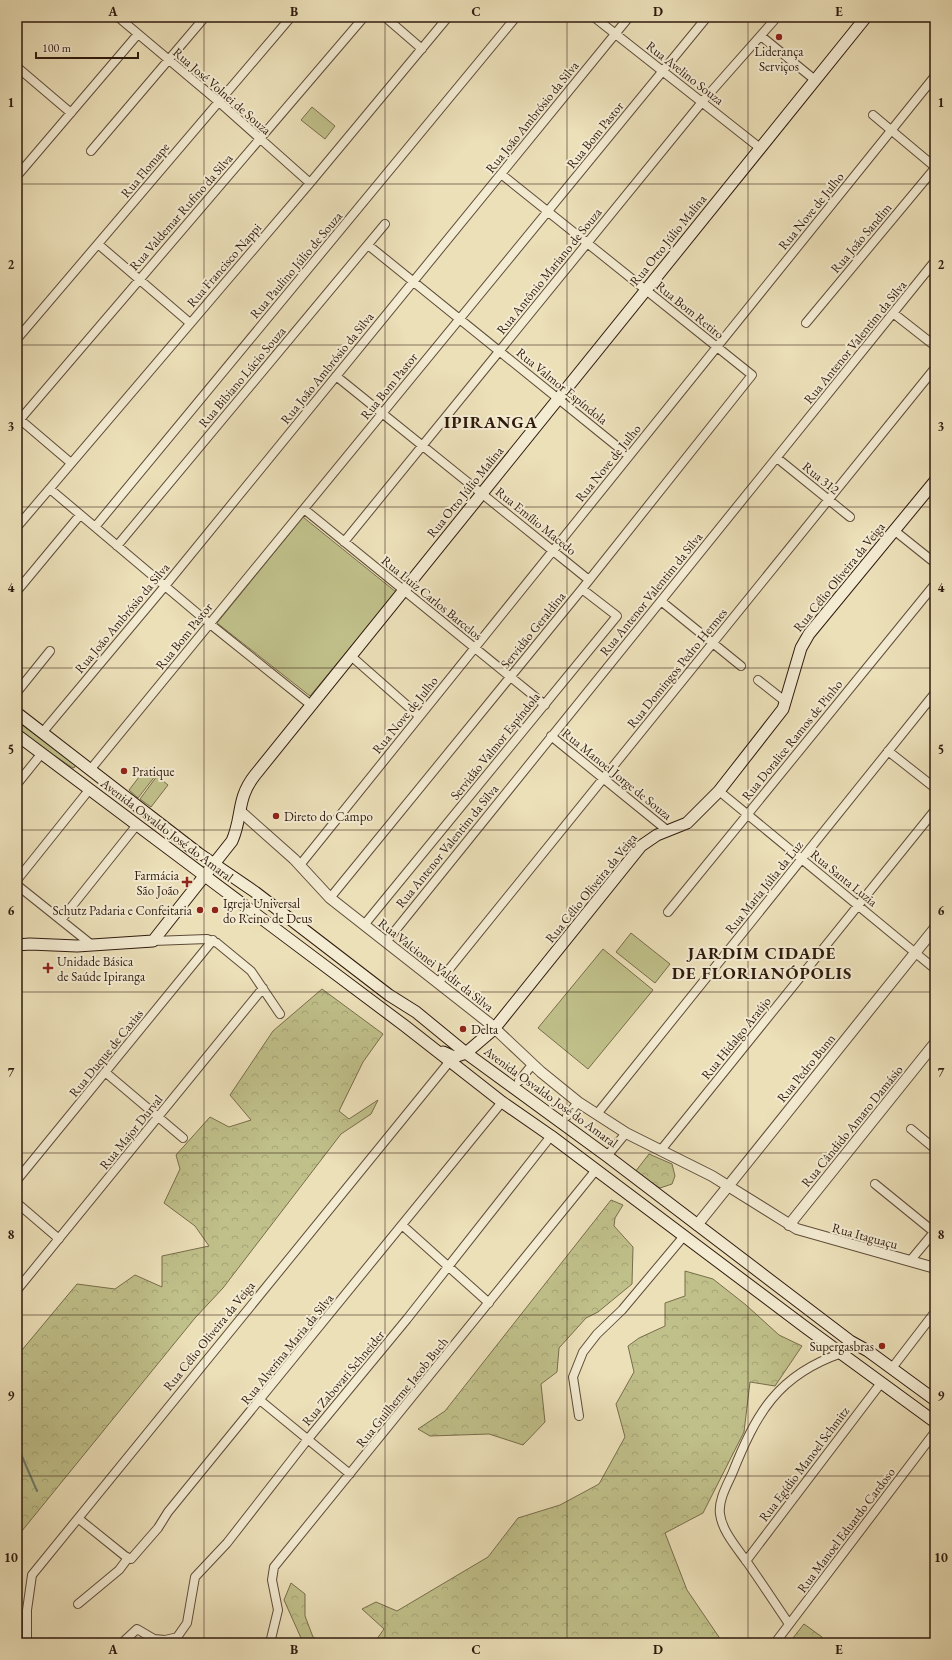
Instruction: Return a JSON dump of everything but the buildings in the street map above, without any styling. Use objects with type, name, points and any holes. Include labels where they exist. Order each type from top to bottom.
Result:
[{"type":"main road","name":"Rua Otto Júlio Malina","points":[[153,941],[205,877],[234,836],[244,792],[250,781],[866,17]]},
{"type":"main road","name":"Rua Célio Oliveira da Veiga","points":[[466,1053],[494,1029],[641,846],[652,838],[691,820],[719,791],[778,715],[786,702],[798,656],[805,640],[935,481]]},
{"type":"main road","name":"Avenida Osvaldo José do Amaral","points":[[17,713],[214,865],[255,892],[389,995],[416,1012],[466,1053],[607,1156],[850,1341],[892,1368],[935,1400]]},
{"type":"main road","name":"Avenida Osvaldo José do Amaral","points":[[17,735],[136,826],[432,1047],[502,1102],[551,1136],[805,1327],[935,1422]]},
{"type":"main road","points":[[42,754],[78,776],[85,775],[90,770]]},
{"type":"main road","points":[[17,945],[92,945],[153,941]]},
{"type":"main road","points":[[352,987],[353,979],[356,977],[379,992],[389,995]]},
{"type":"main road","points":[[432,1047],[451,1057],[466,1053]]},
{"type":"main road","points":[[502,1102],[532,1118],[539,1114],[539,1109],[536,1104]]},
{"type":"main road","points":[[805,1327],[807,1318],[813,1317],[834,1334],[850,1341]]},
{"type":"main road","points":[[868,1372],[881,1378],[898,1391],[907,1389],[909,1381]]},
{"type":"street","name":"Rua José Volnei de Souza","points":[[118,17],[168,61],[219,102],[310,183]]},
{"type":"street","points":[[91,152],[205,17]]},
{"type":"street","name":"Rua Flomape","points":[[17,339],[291,17]]},
{"type":"street","name":"Rua Valdemar Rufino da Silva","points":[[18,420],[364,17]]},
{"type":"street","points":[[385,17],[422,48]]},
{"type":"street","name":"Rua Francisco Nappi","points":[[17,527],[310,183],[448,17]]},
{"type":"street","name":"Rua Paulino Júlio de Souza","points":[[95,528],[516,17]]},
{"type":"street","name":"Rua Avelino Souza","points":[[594,17],[760,148]]},
{"type":"street","name":"Rua João Ambrósio da Silva","points":[[42,733],[165,586],[629,17]]},
{"type":"street","name":"Rua Bom Pastor","points":[[90,770],[707,17]]},
{"type":"street","name":"Rua Antônio Mariano de Souza","points":[[344,542],[702,102],[776,17]]},
{"type":"street","points":[[17,176],[138,34]]},
{"type":"street","points":[[761,36],[815,80]]},
{"type":"street","points":[[17,68],[71,112]]},
{"type":"street","name":"Rua Nove de Julho","points":[[300,865],[935,76]]},
{"type":"street","points":[[873,115],[935,167]]},
{"type":"street","name":"Rua João Sandim","points":[[806,323],[935,167]]},
{"type":"street","name":"Rua Bom Retiro","points":[[501,174],[752,375]]},
{"type":"street","name":"Rua Bibiano Lúcio Souza","points":[[117,546],[385,224]]},
{"type":"street","points":[[98,244],[190,323]]},
{"type":"street","name":"Rua Valmor Espíndola","points":[[368,245],[629,456]]},
{"type":"street","name":"Rua Antenor Valentim da Silva","points":[[386,942],[935,261]]},
{"type":"street","points":[[893,313],[935,346]]},
{"type":"street","name":"Rua Domingos Pedro Hermes","points":[[438,983],[935,368]]},
{"type":"street","name":"Servidão Geraldina","points":[[330,898],[511,677],[752,375]]},
{"type":"street","name":"Rua Emílio Macedo","points":[[336,376],[589,580]]},
{"type":"street","points":[[18,420],[71,463]]},
{"type":"street","name":"Rua 312","points":[[777,458],[850,517]]},
{"type":"street","points":[[50,489],[210,624],[311,705]]},
{"type":"street","name":"Rua Luiz Carlos Barcelos","points":[[304,509],[545,704]]},
{"type":"street","points":[[17,591],[80,515]]},
{"type":"street","points":[[895,530],[935,562]]},
{"type":"street","name":"Rua Doralice Ramos de Pinho","points":[[668,912],[935,584]]},
{"type":"street","name":"Servidão Valmor Espíndola","points":[[364,925],[617,616],[582,589]]},
{"type":"street","points":[[661,601],[741,666]]},
{"type":"street","points":[[17,692],[50,652]]},
{"type":"street","points":[[351,656],[419,716]]},
{"type":"street","points":[[758,680],[786,702]]},
{"type":"street","name":"Rua Maria Júlia da Luz","points":[[597,1114],[935,693]]},
{"type":"street","name":"Rua Manoel Jorge de Souza","points":[[551,736],[668,831]]},
{"type":"street","points":[[888,751],[935,788]]},
{"type":"street","points":[[17,784],[42,754]]},
{"type":"street","points":[[17,880],[89,790]]},
{"type":"street","name":"Rua Santa Luzia","points":[[719,791],[935,969]]},
{"type":"street","name":"Rua Hidalgo Araújo","points":[[662,1150],[935,810]]},
{"type":"street","name":"Rua Valcionei Valdir da Silva","points":[[240,811],[300,865],[330,898],[494,1029],[532,1064],[578,1102],[626,1133],[662,1150],[728,1186],[789,1225]]},
{"type":"street","points":[[61,920],[136,826]]},
{"type":"street","points":[[17,885],[92,945]]},
{"type":"street","name":"Rua Pedro Bunn","points":[[697,1226],[935,928]]},
{"type":"street","points":[[153,941],[213,940],[245,965],[263,988],[280,1014]]},
{"type":"street","name":"Rua Duque de Caxias","points":[[17,1180],[213,940]]},
{"type":"street","name":"Rua Major Durval","points":[[17,1290],[263,988]]},
{"type":"street","name":"Rua Cândido Amaro Damásio","points":[[789,1225],[935,1043]]},
{"type":"street","name":"Rua Célio Oliveira da Veiga","points":[[27,1643],[27,1610],[32,1575],[450,1061]]},
{"type":"street","points":[[519,1081],[532,1064]]},
{"type":"street","points":[[106,1072],[183,1138]]},
{"type":"street","name":"Rua Alverina Maria da Silva","points":[[78,1604],[119,1570],[128,1558],[131,1558],[145,1544],[158,1528],[168,1512],[261,1401],[502,1102]]},
{"type":"street","points":[[567,1116],[578,1102]]},
{"type":"street","points":[[911,1129],[935,1149]]},
{"type":"street","points":[[607,1156],[626,1133]]},
{"type":"street","name":"Rua Zabovari Schneider","points":[[175,1640],[187,1623],[195,1578],[227,1543],[308,1439],[448,1267],[551,1136]]},
{"type":"street","name":"Rua Guilherme Jacob Buch","points":[[270,1643],[278,1610],[272,1580],[274,1567],[490,1303],[596,1170]]},
{"type":"street","points":[[875,1184],[934,1232],[910,1262]]},
{"type":"street","points":[[17,1203],[59,1239]]},
{"type":"street","points":[[402,1225],[490,1303]]},
{"type":"street","name":"Rua Itaguaçu","points":[[789,1225],[810,1234],[935,1268]]},
{"type":"street","points":[[579,1416],[573,1376],[583,1352],[597,1334],[622,1310],[684,1236]]},
{"type":"street","points":[[892,1368],[935,1312]]},
{"type":"street","points":[[789,1624],[746,1561],[726,1528],[720,1515],[719,1508],[745,1440],[763,1410],[786,1384],[813,1365],[842,1353]]},
{"type":"street","name":"Rua Egídio Manoel Schmitz","points":[[746,1561],[881,1383]]},
{"type":"street","points":[[261,1401],[350,1474]]},
{"type":"street","name":"Rua Manoel Eduardo Cardoso","points":[[775,1643],[935,1432]]},
{"type":"street","points":[[79,1519],[128,1558]]},
{"type":"street","points":[[122,1643],[137,1629],[154,1639],[175,1640]]},
{"type":"green space","points":[[312,107],[335,126],[325,139],[301,120]]},
{"type":"green space","points":[[303,517],[396,592],[310,696],[217,623]]},
{"type":"green space","points":[[17,721],[75,764],[75,767],[73,768],[17,731]]},
{"type":"green space","points":[[146,768],[156,775],[138,798],[129,790]]},
{"type":"green space","points":[[157,776],[168,785],[151,807],[140,799]]},
{"type":"green space","points":[[631,933],[670,964],[655,983],[616,952]]},
{"type":"green space","points":[[603,949],[653,990],[588,1069],[538,1028]]},
{"type":"green space","points":[[322,989],[383,1034],[363,1062],[339,1111],[349,1119],[378,1100],[371,1114],[341,1134],[223,1288],[195,1318],[17,1537],[17,1356],[77,1284],[115,1289],[135,1275],[162,1287],[162,1256],[209,1246],[195,1226],[164,1203],[180,1169],[176,1155],[210,1117],[229,1127],[251,1120],[230,1095],[273,1031]]},
{"type":"green space","points":[[649,1154],[672,1164],[675,1176],[672,1184],[660,1188],[635,1172]]},
{"type":"green space","points":[[611,1200],[623,1205],[615,1218],[614,1226],[633,1247],[632,1284],[598,1312],[586,1318],[559,1348],[557,1372],[541,1384],[545,1422],[523,1445],[489,1434],[430,1436],[418,1429],[445,1411]]},
{"type":"green space","points":[[685,1271],[713,1279],[746,1305],[779,1335],[802,1346],[775,1386],[750,1382],[744,1432],[703,1513],[665,1533],[687,1590],[723,1643],[374,1643],[384,1629],[362,1609],[376,1602],[397,1611],[488,1557],[518,1518],[560,1505],[599,1484],[625,1437],[616,1404],[634,1372],[628,1346],[639,1338],[665,1326],[665,1303],[685,1296]]},
{"type":"green space","points":[[291,1583],[305,1594],[305,1616],[313,1637],[325,1643],[294,1643],[301,1638],[284,1600]]},
{"type":"green space","points":[[804,1624],[822,1637],[823,1643],[789,1643]]},
{"type":"waterway","points":[[17,1445],[37,1491]]},
{"type":"place","name":"Liderança Serviços","points":[[779,37]]},
{"type":"place","name":"Pratique","points":[[124,771]]},
{"type":"place","name":"Direto do Campo","points":[[276,816]]},
{"type":"place","name":"Farmácia São João","points":[[187,882]]},
{"type":"place","name":"Schutz Padaria e Confeitaria","points":[[200,910]]},
{"type":"place","name":"Igreja Universal do Reino de Deus","points":[[215,910]]},
{"type":"place","name":"Unidade Básica de Saúde Ipiranga","points":[[48,968]]},
{"type":"place","name":"Delta","points":[[463,1029]]},
{"type":"place","name":"Supergasbras","points":[[882,1346]]},
{"type":"district","name":"IPIRANGA","points":[[491,422]]},
{"type":"district","name":"JARDIM CIDADE DE FLORIANÓPOLIS","points":[[762,963]]}]
